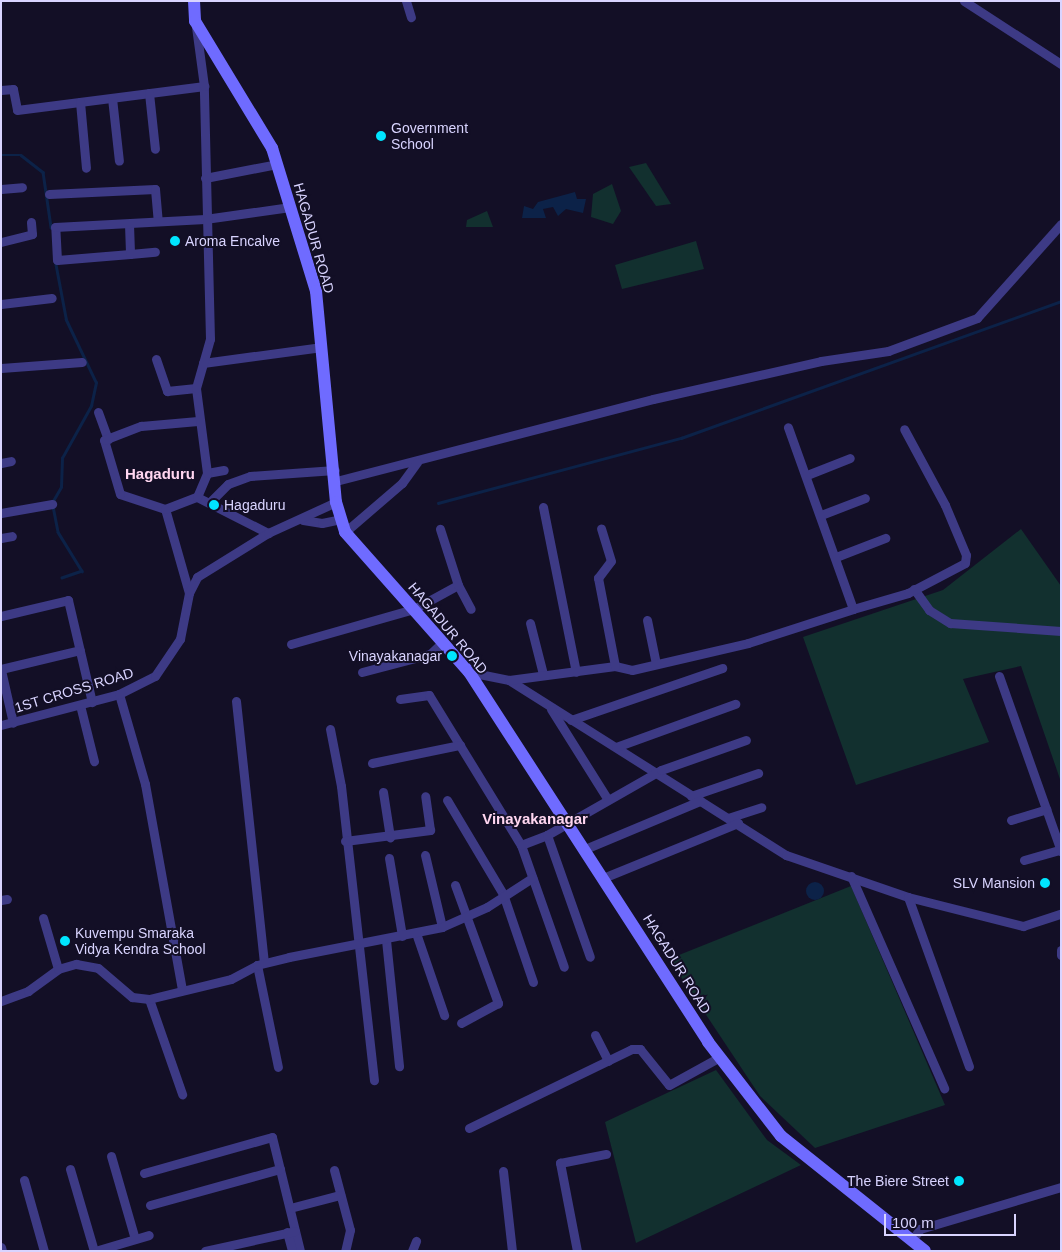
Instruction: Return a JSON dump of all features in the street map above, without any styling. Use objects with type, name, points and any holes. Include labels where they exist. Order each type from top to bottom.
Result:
[{"type":"street","name":"HAGADUR ROAD","points":[[194,1],[196,21],[272,148],[316,291],[336,502],[345,532],[469,672],[720,1057],[781,1136],[925,1251]]},
{"type":"street","points":[[406,1],[412,17]]},
{"type":"street","points":[[964,1],[1061,64]]},
{"type":"street","points":[[196,21],[204,86],[205,219],[210,339],[196,388],[198,421],[207,473],[197,497]]},
{"type":"street","points":[[1,90],[13,89],[17,110],[204,86]]},
{"type":"street","points":[[149,93],[155,149]]},
{"type":"street","points":[[112,98],[120,161]]},
{"type":"street","points":[[80,102],[86,168]]},
{"type":"street","points":[[206,178],[277,164]]},
{"type":"street","points":[[1,189],[22,187]]},
{"type":"street","points":[[49,194],[155,189],[158,221]]},
{"type":"street","points":[[155,252],[57,260],[55,227],[205,219],[290,207]]},
{"type":"street","points":[[1,242],[32,234],[31,222]]},
{"type":"street","points":[[129,224],[130,254]]},
{"type":"street","points":[[210,503],[228,484],[250,476],[335,476],[416,462],[653,399],[896,348],[977,318],[1061,224]]},
{"type":"street","points":[[1,304],[52,298]]},
{"type":"street","points":[[203,363],[322,347]]},
{"type":"street","points":[[156,358],[167,391],[196,388]]},
{"type":"street","points":[[1,368],[82,362]]},
{"type":"street","points":[[98,412],[108,439]]},
{"type":"street","points":[[198,421],[141,426],[104,440],[117,491],[165,508],[197,497],[268,533]]},
{"type":"street","points":[[788,427],[807,475],[853,609]]},
{"type":"street","points":[[469,672],[509,680],[615,666],[632,670],[748,643],[914,589],[965,563],[966,555],[904,429]]},
{"type":"street","points":[[807,475],[850,458]]},
{"type":"street","points":[[345,532],[402,483],[416,462]]},
{"type":"street","points":[[207,473],[224,470]]},
{"type":"street","points":[[821,515],[865,498]]},
{"type":"street","name":"1ST CROSS ROAD","points":[[1,725],[92,702],[139,686],[167,663],[180,639],[189,593],[207,568],[268,533],[303,520],[336,502]]},
{"type":"street","points":[[1,512],[52,504]]},
{"type":"street","points":[[543,507],[576,672]]},
{"type":"street","points":[[165,508],[189,593]]},
{"type":"street","points":[[303,520],[322,523],[342,519]]},
{"type":"street","points":[[601,528],[611,561],[598,578],[615,666]]},
{"type":"street","points":[[440,529],[458,585],[470,608]]},
{"type":"street","points":[[1,538],[12,536]]},
{"type":"street","points":[[836,557],[885,538]]},
{"type":"street","points":[[290,644],[414,609],[458,585]]},
{"type":"street","points":[[914,589],[929,610],[950,623],[1061,631]]},
{"type":"street","points":[[1,616],[68,600],[92,702]]},
{"type":"street","points":[[648,620],[656,664]]},
{"type":"street","points":[[530,623],[543,674]]},
{"type":"street","points":[[362,672],[430,654],[442,643]]},
{"type":"street","points":[[13,722],[1,669],[80,650]]},
{"type":"street","points":[[571,720],[722,668]]},
{"type":"street","points":[[998,676],[1060,851],[1024,860]]},
{"type":"street","points":[[509,680],[551,709],[616,747],[786,855],[851,876],[908,898],[1023,926],[1061,914]]},
{"type":"street","points":[[119,694],[145,784],[182,990]]},
{"type":"street","points":[[400,699],[429,696],[521,844],[564,967]]},
{"type":"street","points":[[236,701],[261,964],[278,1067]]},
{"type":"street","points":[[616,747],[735,704]]},
{"type":"street","points":[[80,705],[94,761]]},
{"type":"street","points":[[551,709],[608,800]]},
{"type":"street","points":[[330,729],[341,786],[345,841],[374,1080]]},
{"type":"street","points":[[521,844],[547,835],[657,774],[746,740]]},
{"type":"street","points":[[372,762],[460,745]]},
{"type":"street","points":[[585,849],[696,798],[758,773]]},
{"type":"street","points":[[383,792],[390,837]]},
{"type":"street","points":[[345,841],[390,837],[430,830],[425,796]]},
{"type":"street","points":[[447,800],[502,894],[533,982]]},
{"type":"street","points":[[728,818],[761,807]]},
{"type":"street","points":[[1011,820],[1046,809]]},
{"type":"street","points":[[603,878],[738,823]]},
{"type":"street","points":[[547,835],[590,957]]},
{"type":"street","points":[[425,855],[442,927]]},
{"type":"street","points":[[389,858],[402,936]]},
{"type":"street","points":[[851,876],[944,1088]]},
{"type":"street","points":[[1,1001],[28,991],[58,969],[76,964],[98,968],[132,997],[149,998],[230,979],[261,964],[386,940],[442,927],[468,916],[502,894],[532,878]]},
{"type":"street","points":[[455,885],[468,916],[498,1003],[461,1023]]},
{"type":"street","points":[[908,898],[969,1066]]},
{"type":"street","points":[[43,918],[58,969]]},
{"type":"street","points":[[416,933],[444,1015]]},
{"type":"street","points":[[386,940],[399,1066]]},
{"type":"street","points":[[1061,950],[1061,955]]},
{"type":"street","points":[[149,998],[182,1094]]},
{"type":"street","points":[[595,1035],[608,1061]]},
{"type":"street","points":[[469,1128],[608,1061],[640,1049],[669,1085],[720,1057]]},
{"type":"street","points":[[144,1173],[272,1137],[290,1208],[292,1251]]},
{"type":"street","points":[[577,1251],[560,1163],[606,1154]]},
{"type":"street","points":[[111,1156],[135,1239]]},
{"type":"street","points":[[70,1169],[95,1251],[149,1235]]},
{"type":"street","points":[[150,1205],[280,1169]]},
{"type":"street","points":[[334,1170],[350,1230],[345,1251]]},
{"type":"street","points":[[503,1171],[512,1251]]},
{"type":"street","points":[[24,1180],[44,1251]]},
{"type":"street","points":[[912,1240],[920,1229],[1061,1187]]},
{"type":"street","points":[[290,1208],[340,1195]]},
{"type":"street","points":[[205,1251],[291,1232]]},
{"type":"street","points":[[291,1232],[300,1251]]},
{"type":"street","points":[[412,1251],[416,1242]]},
{"type":"street","points":[[1,1247],[2,1251]]},
{"type":"green space","points":[[646,163],[671,204],[656,206],[629,167]]},
{"type":"green space","points":[[612,184],[621,211],[613,224],[591,217],[593,194]]},
{"type":"green space","points":[[487,211],[493,227],[466,227],[467,220]]},
{"type":"green space","points":[[696,241],[704,269],[622,289],[615,265]]},
{"type":"green space","points":[[1021,529],[1061,586],[1061,782],[1021,666],[963,679],[989,742],[856,785],[803,637],[943,590]]},
{"type":"green space","points":[[851,886],[945,1105],[815,1148],[760,1096],[669,959]]},
{"type":"green space","points":[[716,1070],[767,1140],[801,1165],[636,1243],[605,1122]]},
{"type":"water","points":[[575,192],[577,199],[586,199],[583,213],[566,209],[558,216],[553,207],[543,209],[546,218],[522,218],[524,206],[533,209],[538,202]]},
{"type":"water","points":[[815,882],[821,885],[824,891],[821,897],[815,900],[809,897],[806,891],[809,885]]},
{"type":"waterway","points":[[2,155],[21,155],[43,172],[51,227]]},
{"type":"waterway","points":[[53,501],[61,487],[62,458],[91,406],[96,383],[66,320],[55,262]]},
{"type":"waterway","points":[[438,503],[681,438],[1061,301]]},
{"type":"waterway","points":[[53,506],[58,532],[82,571],[62,578]]},
{"type":"place","name":"Government School","points":[[381,136]]},
{"type":"place","name":"Aroma Encalve","points":[[175,241]]},
{"type":"place","name":"Hagaduru","points":[[214,505]]},
{"type":"place","name":"Vinayakanagar","points":[[452,656]]},
{"type":"place","name":"SLV Mansion","points":[[1045,883]]},
{"type":"place","name":"Kuvempu Smaraka Vidya Kendra School","points":[[65,941]]},
{"type":"place","name":"The Biere Street","points":[[959,1181]]},
{"type":"district","name":"Hagaduru","points":[[160,474]]},
{"type":"district","name":"Vinayakanagar","points":[[535,819]]}]
